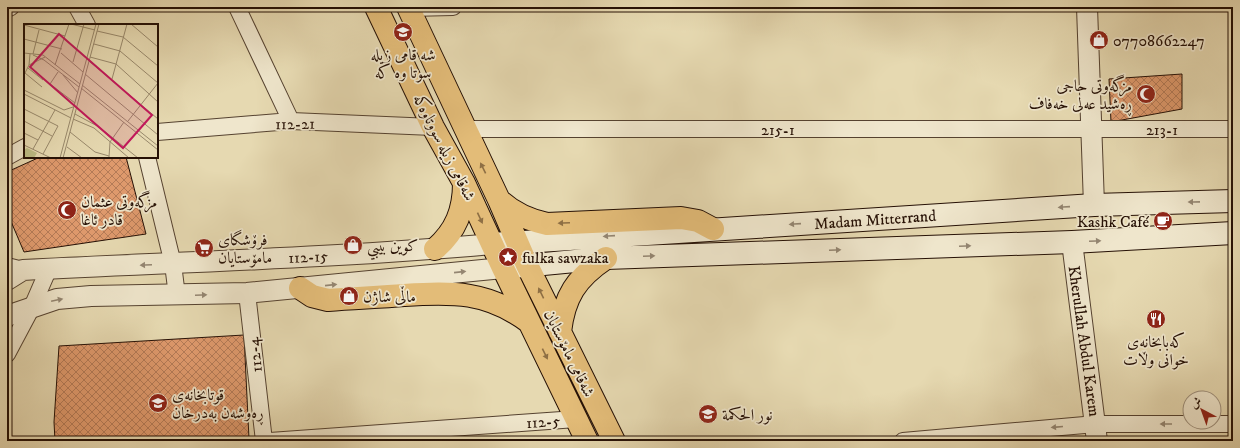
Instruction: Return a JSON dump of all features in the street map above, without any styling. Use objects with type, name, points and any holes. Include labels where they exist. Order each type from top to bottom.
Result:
[{"type":"main road","name":"شەقامی زیلە سووتاوەکە","points":[[376,7],[434,127],[464,183],[503,268]]},
{"type":"main road","name":"شەقامی زیلە سووتاوەکە","points":[[408,8],[464,129],[499,200],[527,265]]},
{"type":"main road","points":[[435,249],[445,241],[458,220],[462,208],[464,183]]},
{"type":"main road","points":[[499,200],[516,214],[547,224],[681,218],[698,221],[713,229]]},
{"type":"main road","name":"Madam Mitterrand","points":[[492,244],[1094,205],[1233,201]]},
{"type":"main road","name":"Madam Mitterrand","points":[[503,268],[606,258],[1072,242],[1233,233]]},
{"type":"main road","points":[[560,332],[562,314],[568,297],[578,281],[586,272],[606,258]]},
{"type":"main road","name":"شەقامی مامۆستایان","points":[[527,265],[614,441]]},
{"type":"main road","name":"شەقامی مامۆستایان","points":[[503,268],[586,441]]},
{"type":"main road","points":[[300,288],[312,296],[328,300],[461,293],[487,299],[502,305],[530,323]]},
{"type":"street","points":[[7,9],[11,7]]},
{"type":"street","points":[[78,7],[86,24]]},
{"type":"street","points":[[237,7],[291,122]]},
{"type":"street","points":[[408,8],[453,7]]},
{"type":"street","points":[[1088,7],[1094,205]]},
{"type":"street","name":"112-21","points":[[158,132],[291,122],[434,127]]},
{"type":"street","name":"215-1","points":[[464,129],[1092,129]]},
{"type":"street","name":"213-1","points":[[1092,129],[1233,129]]},
{"type":"street","points":[[7,157],[24,148]]},
{"type":"street","points":[[147,158],[173,264],[177,296]]},
{"type":"street","name":"Kherullah Abdul Karem","points":[[1072,242],[1096,432]]},
{"type":"street","name":"112-15","points":[[12,272],[49,268],[173,264],[435,249],[492,244]]},
{"type":"street","points":[[7,354],[32,307],[49,268]]},
{"type":"street","points":[[7,316],[57,299],[90,296],[177,296],[246,293],[503,268]]},
{"type":"street","name":"112-4","points":[[246,293],[264,441]]},
{"type":"street","name":"112-5","points":[[270,441],[576,418]]},
{"type":"street","points":[[903,441],[1233,424]]},
{"type":"building","name":"مزگەوتی حاجی ڕەشید عەلی خەفاف","points":[[1182,74],[1182,109],[1111,122],[1109,79]]},
{"type":"building","points":[[38,158],[126,158],[146,234],[24,252],[7,212],[7,172]]},
{"type":"building","points":[[244,335],[249,439],[238,441],[55,441],[54,422],[59,346]]},
{"type":"place","name":"شه قامى زيله سوتا وه كه","points":[[403,32]]},
{"type":"place","name":"07708662247","points":[[1099,40]]},
{"type":"place","name":"مزگەوتی حاجی ڕەشید عەلی خەفاف","points":[[1146,94]]},
{"type":"place","name":"مزگه‌وتی عثمان قادر ئاغا","points":[[67,210]]},
{"type":"place","name":"Kashk Café","points":[[1163,221]]},
{"type":"place","name":"كوين بيبي","points":[[353,245]]},
{"type":"place","name":"فرۆشگای مامۆستایان","points":[[204,248]]},
{"type":"place","name":"fulka sawzaka","points":[[508,257]]},
{"type":"place","name":"ماڵی شاژن","points":[[349,296]]},
{"type":"place","name":"کەبابخانەی خوانی وڵات","points":[[1156,319]]},
{"type":"place","name":"قوتابخانه‌ی ڕه‌وشه‌ن به‌درخان","points":[[158,403]]},
{"type":"place","name":"نور الحكمة","points":[[708,414]]}]
